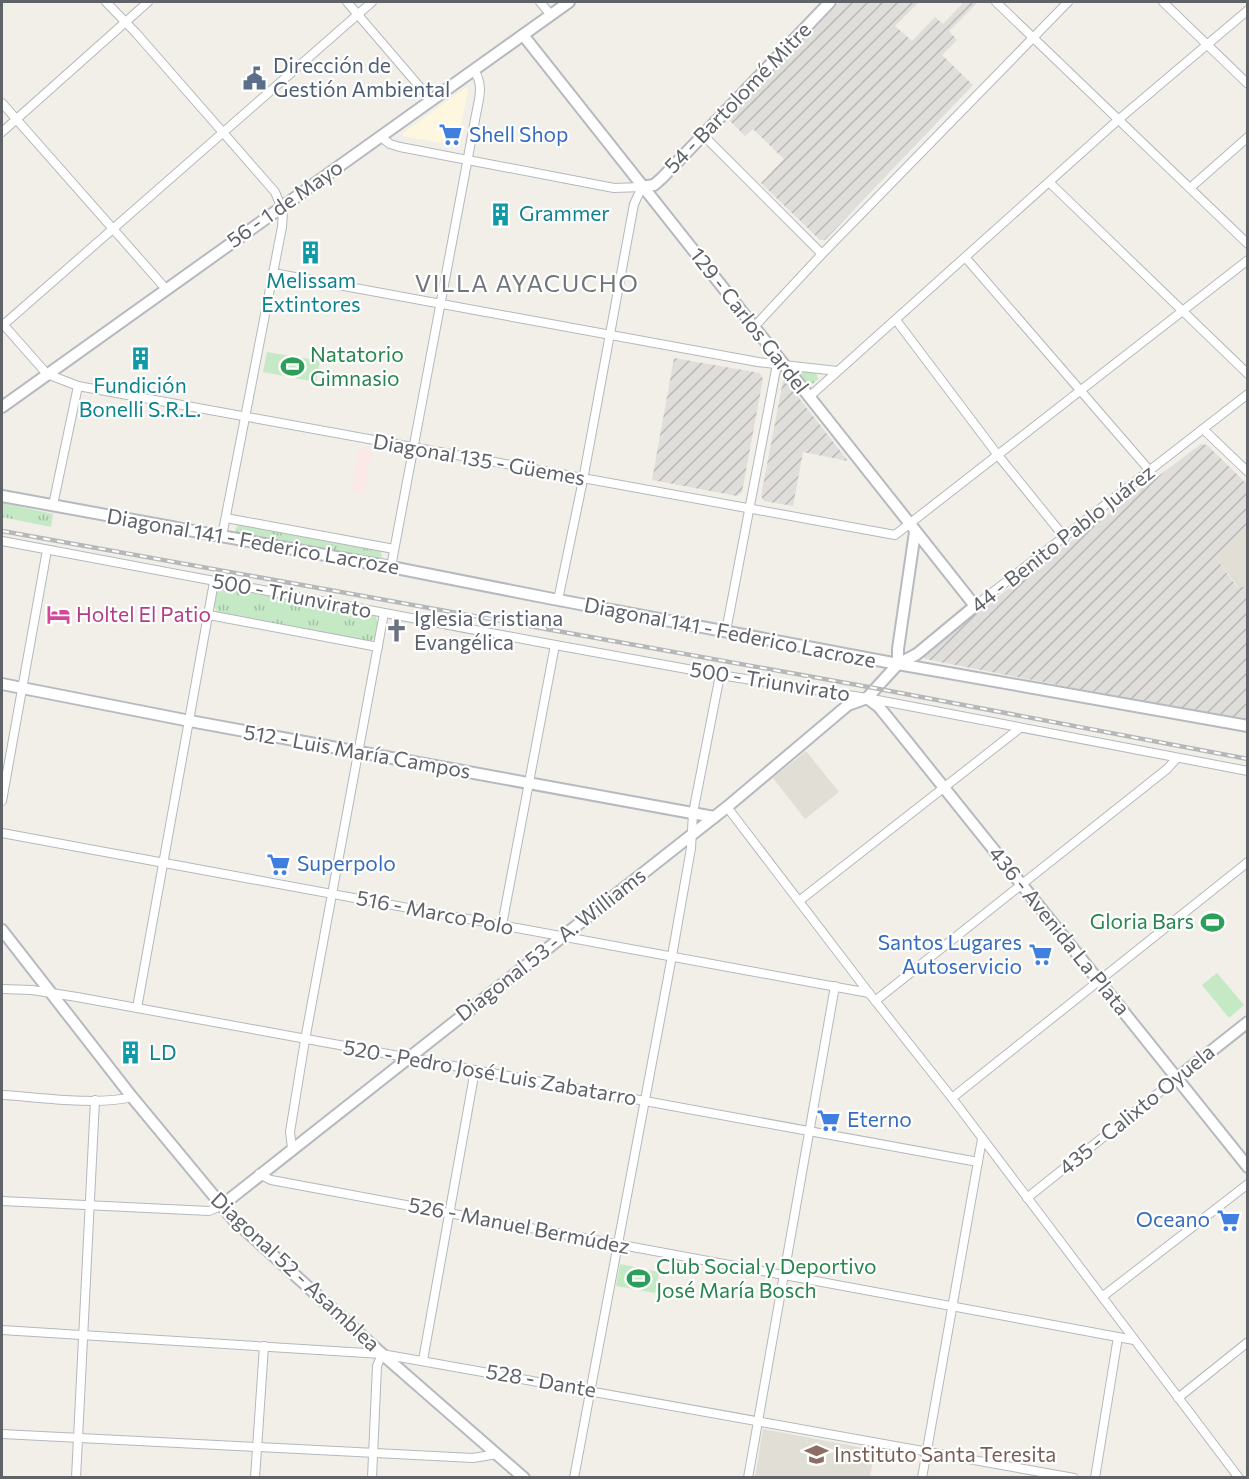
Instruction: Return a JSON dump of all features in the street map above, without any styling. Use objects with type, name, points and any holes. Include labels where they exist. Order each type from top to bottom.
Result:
[{"type":"street","points":[[106,2],[223,132],[274,192],[282,206],[283,219],[222,536]]},
{"type":"street","points":[[2,132],[148,2]]},
{"type":"street","points":[[347,2],[431,100]]},
{"type":"street","points":[[47,374],[2,325],[372,2]]},
{"type":"street","points":[[540,2],[551,15]]},
{"type":"street","name":"56 - 1 de Mayo","points":[[2,407],[569,2]]},
{"type":"street","name":"54 - Bartolomé Mitre","points":[[642,187],[654,185],[830,2]]},
{"type":"street","points":[[996,2],[1248,244]]},
{"type":"street","points":[[754,327],[822,254],[1068,2]]},
{"type":"street","points":[[1163,2],[1248,84]]},
{"type":"street","points":[[809,397],[1118,120],[1248,10]]},
{"type":"street","name":"129 - Carlos Gardel","points":[[523,35],[754,327],[780,365],[809,397],[975,606]]},
{"type":"street","points":[[391,567],[480,88],[480,79],[474,70]]},
{"type":"street","points":[[2,103],[166,289]]},
{"type":"street","points":[[703,135],[822,254]]},
{"type":"street","points":[[381,137],[390,144],[614,188],[642,187]]},
{"type":"street","points":[[1191,188],[1248,137]]},
{"type":"street","points":[[1050,183],[1248,374]]},
{"type":"street","points":[[558,600],[583,480],[634,204],[642,187]]},
{"type":"street","points":[[965,257],[1150,471]]},
{"type":"street","name":"Diagonal 135 - Güemes","points":[[47,374],[78,386],[888,535],[899,534],[911,528],[997,454],[1248,260]]},
{"type":"street","points":[[273,273],[780,365],[837,371]]},
{"type":"street","points":[[896,320],[997,454],[1065,538]]},
{"type":"street","points":[[726,631],[780,365]]},
{"type":"street","points":[[53,505],[78,386]]},
{"type":"street","name":"44 - Benito Pablo Juárez","points":[[879,684],[898,664],[917,654],[975,606],[1248,394]]},
{"type":"street","points":[[1203,429],[1248,472]]},
{"type":"street","name":"Diagonal 141 - Federico Lacroze","points":[[2,496],[391,567],[898,664],[1248,726]]},
{"type":"street","name":"Diagonal 141 - Federico Lacroze","points":[[226,518],[394,549]]},
{"type":"street","points":[[898,664],[911,528]]},
{"type":"street","name":"500 - Triunvirato","points":[[2,541],[720,675],[867,698],[1248,771]]},
{"type":"street","points":[[2,801],[47,550]]},
{"type":"street","points":[[137,1008],[214,582]]},
{"type":"street","points":[[292,1148],[290,1132],[305,1040],[384,613]]},
{"type":"street","points":[[208,615],[378,647]]},
{"type":"street","points":[[502,925],[555,645]]},
{"type":"street","points":[[574,1478],[672,956],[691,848],[693,813],[720,675]]},
{"type":"street","name":"512 - Luis María Campos","points":[[2,684],[190,721],[714,817]]},
{"type":"street","name":"Diagonal 53 - A. Williams","points":[[221,1206],[728,807],[849,705],[867,698],[879,684]]},
{"type":"street","name":"436 - Avenida La Plata","points":[[867,698],[879,707],[944,787],[1248,1167]]},
{"type":"street","points":[[799,901],[1020,728]]},
{"type":"street","points":[[875,1001],[1167,769],[1177,758]]},
{"type":"street","points":[[728,807],[875,1001],[952,1098],[1239,1478]]},
{"type":"street","name":"516 - Marco Polo","points":[[2,833],[869,993]]},
{"type":"street","points":[[952,1098],[1248,862]]},
{"type":"street","name":"Diagonal 52 - Asamblea","points":[[2,930],[132,1097],[221,1206],[382,1353],[524,1478]]},
{"type":"street","points":[[748,1478],[835,986]]},
{"type":"street","name":"520 - Pedro José Luis Zabatarro","points":[[2,988],[50,993],[137,1008],[978,1162]]},
{"type":"street","name":"435 - Calixto Oyuela","points":[[1027,1198],[1248,1022]]},
{"type":"street","points":[[423,1360],[475,1070]]},
{"type":"street","points":[[2,1095],[113,1101],[132,1097]]},
{"type":"street","points":[[76,1478],[95,1100]]},
{"type":"street","points":[[922,1478],[982,1139]]},
{"type":"street","name":"526 - Manuel Bermúdez","points":[[259,1174],[271,1180],[1134,1340]]},
{"type":"street","points":[[1102,1297],[1248,1184]]},
{"type":"street","points":[[2,1201],[209,1211],[221,1206]]},
{"type":"street","name":"528 - Dante","points":[[2,1330],[382,1353],[1074,1478]]},
{"type":"street","points":[[1095,1478],[1118,1337]]},
{"type":"street","points":[[1178,1398],[1248,1342]]},
{"type":"street","points":[[255,1478],[264,1346]]},
{"type":"street","points":[[372,1478],[378,1362],[382,1353]]},
{"type":"street","points":[[2,1434],[473,1458],[497,1454]]},
{"type":"shaded area","points":[[840,2],[919,2],[895,26],[912,41],[935,17],[943,24],[964,2],[978,2],[949,31],[957,40],[942,55],[973,85],[825,240],[820,240],[761,183],[784,159],[753,129],[745,136],[727,118]]},
{"type":"shaded area","points":[[465,88],[468,89],[458,142],[453,145],[403,136],[403,133]]},
{"type":"shaded area","points":[[674,358],[760,373],[763,379],[742,492],[737,496],[652,480]]},
{"type":"shaded area","points":[[785,380],[848,461],[803,452],[793,506],[764,501],[761,496]]},
{"type":"shaded area","points":[[1201,444],[1207,445],[1247,484],[1247,526],[1216,558],[1237,587],[1247,587],[1247,722],[925,659],[923,653]]},
{"type":"shaded area","points":[[359,449],[372,451],[364,494],[351,491]]},
{"type":"shaded area","points":[[1247,526],[1247,587],[1238,587],[1216,558]]},
{"type":"shaded area","points":[[806,751],[839,792],[805,819],[773,778]]},
{"type":"shaded area","name":"Instituto Santa Teresita","points":[[763,1429],[875,1450],[870,1477],[755,1477]]},
{"type":"green space","name":"Natatorio Gimnasio","points":[[267,352],[320,361],[316,382],[263,372]]},
{"type":"green space","points":[[799,372],[816,373],[818,379],[809,387],[807,386]]},
{"type":"green space","points":[[2,503],[53,514],[51,527],[2,517]]},
{"type":"green space","points":[[238,525],[381,551],[382,560],[236,536],[235,530]]},
{"type":"green space","points":[[221,586],[374,614],[377,621],[376,633],[370,642],[219,614],[214,607],[217,590]]},
{"type":"green space","points":[[1217,973],[1244,1005],[1229,1018],[1202,985]]},
{"type":"green space","name":"Club Social y Deportivo José María Bosch","points":[[620,1264],[659,1272],[655,1293],[616,1286]]},
{"type":"railway","points":[[2,531],[874,688],[1248,759]]},
{"type":"place","name":"Dirección de Gestión Ambiental","points":[[255,78]]},
{"type":"place","name":"Shell Shop","points":[[451,135]]},
{"type":"place","name":"Grammer","points":[[501,214]]},
{"type":"place","name":"Melissam Extintores","points":[[311,253]]},
{"type":"place","name":"Fundición Bonelli S.R.L.","points":[[140,358]]},
{"type":"place","name":"Natatorio Gimnasio","points":[[292,367]]},
{"type":"place","name":"Holtel El Patio","points":[[58,615]]},
{"type":"place","name":"Iglesia Cristiana Evangélica","points":[[396,631]]},
{"type":"place","name":"Superpolo","points":[[279,864]]},
{"type":"place","name":"Gloria Bars","points":[[1212,922]]},
{"type":"place","name":"Santos Lugares Autoservicio","points":[[1040,955]]},
{"type":"place","name":"LD","points":[[131,1053]]},
{"type":"place","name":"Eterno","points":[[829,1120]]},
{"type":"place","name":"Oceano","points":[[1228,1220]]},
{"type":"place","name":"Club Social y Deportivo José María Bosch","points":[[638,1279]]},
{"type":"place","name":"Instituto Santa Teresita","points":[[816,1455]]},
{"type":"district","name":"VILLA AYACUCHO","points":[[527,284]]}]
